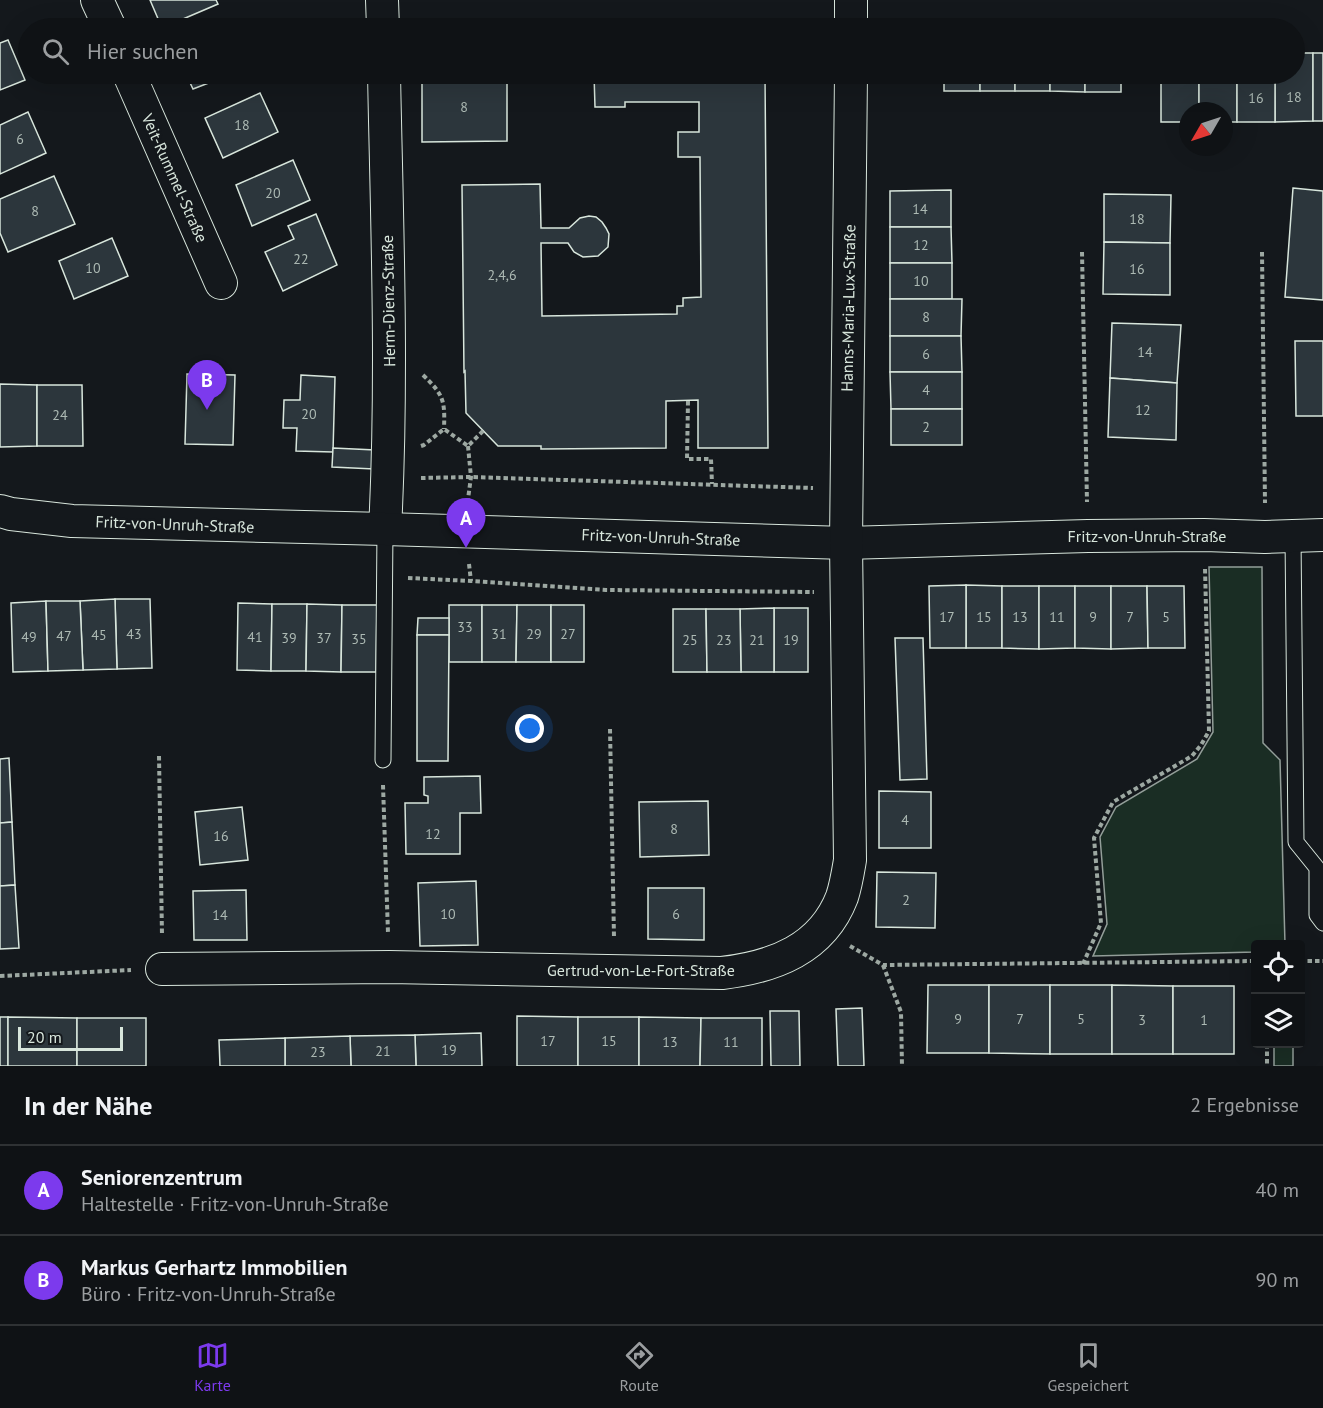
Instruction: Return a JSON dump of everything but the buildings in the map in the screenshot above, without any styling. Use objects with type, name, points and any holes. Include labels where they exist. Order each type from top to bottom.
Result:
[{"type":"street","points":[[97,0],[105,18]]},
{"type":"street","points":[[382,0],[383,18]]},
{"type":"street","points":[[851,0],[851,18]]},
{"type":"street","name":"Veit-Rummel-Straße","points":[[133,84],[221,283]]},
{"type":"street","name":"Herm-Dienz-Straße","points":[[384,84],[389,365],[385,529]]},
{"type":"street","name":"Hanns-Maria-Lux-Straße","points":[[846,543],[851,84]]},
{"type":"street","name":"Fritz-von-Unruh-Straße","points":[[0,511],[72,521],[846,543],[1088,536],[1294,536]]},
{"type":"street","name":"Gertrud-von-Le-Fort-Straße","points":[[162,969],[389,967],[722,973],[746,971],[769,964],[809,943],[823,930],[836,912],[843,894],[850,860],[846,543]]},
{"type":"lane","points":[[383,760],[385,529]]},
{"type":"lane","points":[[1294,536],[1296,842],[1317,868],[1317,915],[1323,922]]},
{"type":"path","points":[[1082,252],[1088,536]]},
{"type":"path","points":[[1262,252],[1294,536]]},
{"type":"path","points":[[389,365],[417,369],[436,388],[445,406],[444,429],[424,445],[406,451],[388,463],[418,478],[471,477],[846,489]]},
{"type":"path","points":[[688,401],[687,459],[711,459],[712,484]]},
{"type":"path","points":[[444,429],[468,446],[471,477],[468,499]]},
{"type":"path","points":[[468,446],[483,431]]},
{"type":"path","points":[[1083,964],[1101,923],[1094,838],[1113,802],[1192,756],[1209,731],[1204,535]]},
{"type":"path","points":[[385,577],[606,590],[812,591],[820,594]]},
{"type":"path","points":[[610,729],[615,970]]},
{"type":"path","points":[[0,976],[162,969],[159,756]]},
{"type":"path","points":[[383,760],[389,967]]},
{"type":"path","points":[[823,930],[883,965],[1251,961]]},
{"type":"path","points":[[1305,961],[1323,961]]},
{"type":"path","points":[[883,965],[901,1012],[902,1066]]},
{"type":"path","points":[[1267,1048],[1267,1066]]},
{"type":"green space","points":[[1209,567],[1262,567],[1263,743],[1280,760],[1285,940],[1251,940],[1251,952],[1093,956],[1107,924],[1100,837],[1116,807],[1197,759],[1213,732]]},
{"type":"green space","points":[[1274,1048],[1293,1048],[1293,1066],[1274,1066]]},
{"type":"place","name":"Markus Gerhartz Immobilien","points":[[207,410]]},
{"type":"place","name":"Seniorenzentrum","points":[[466,548]]}]
